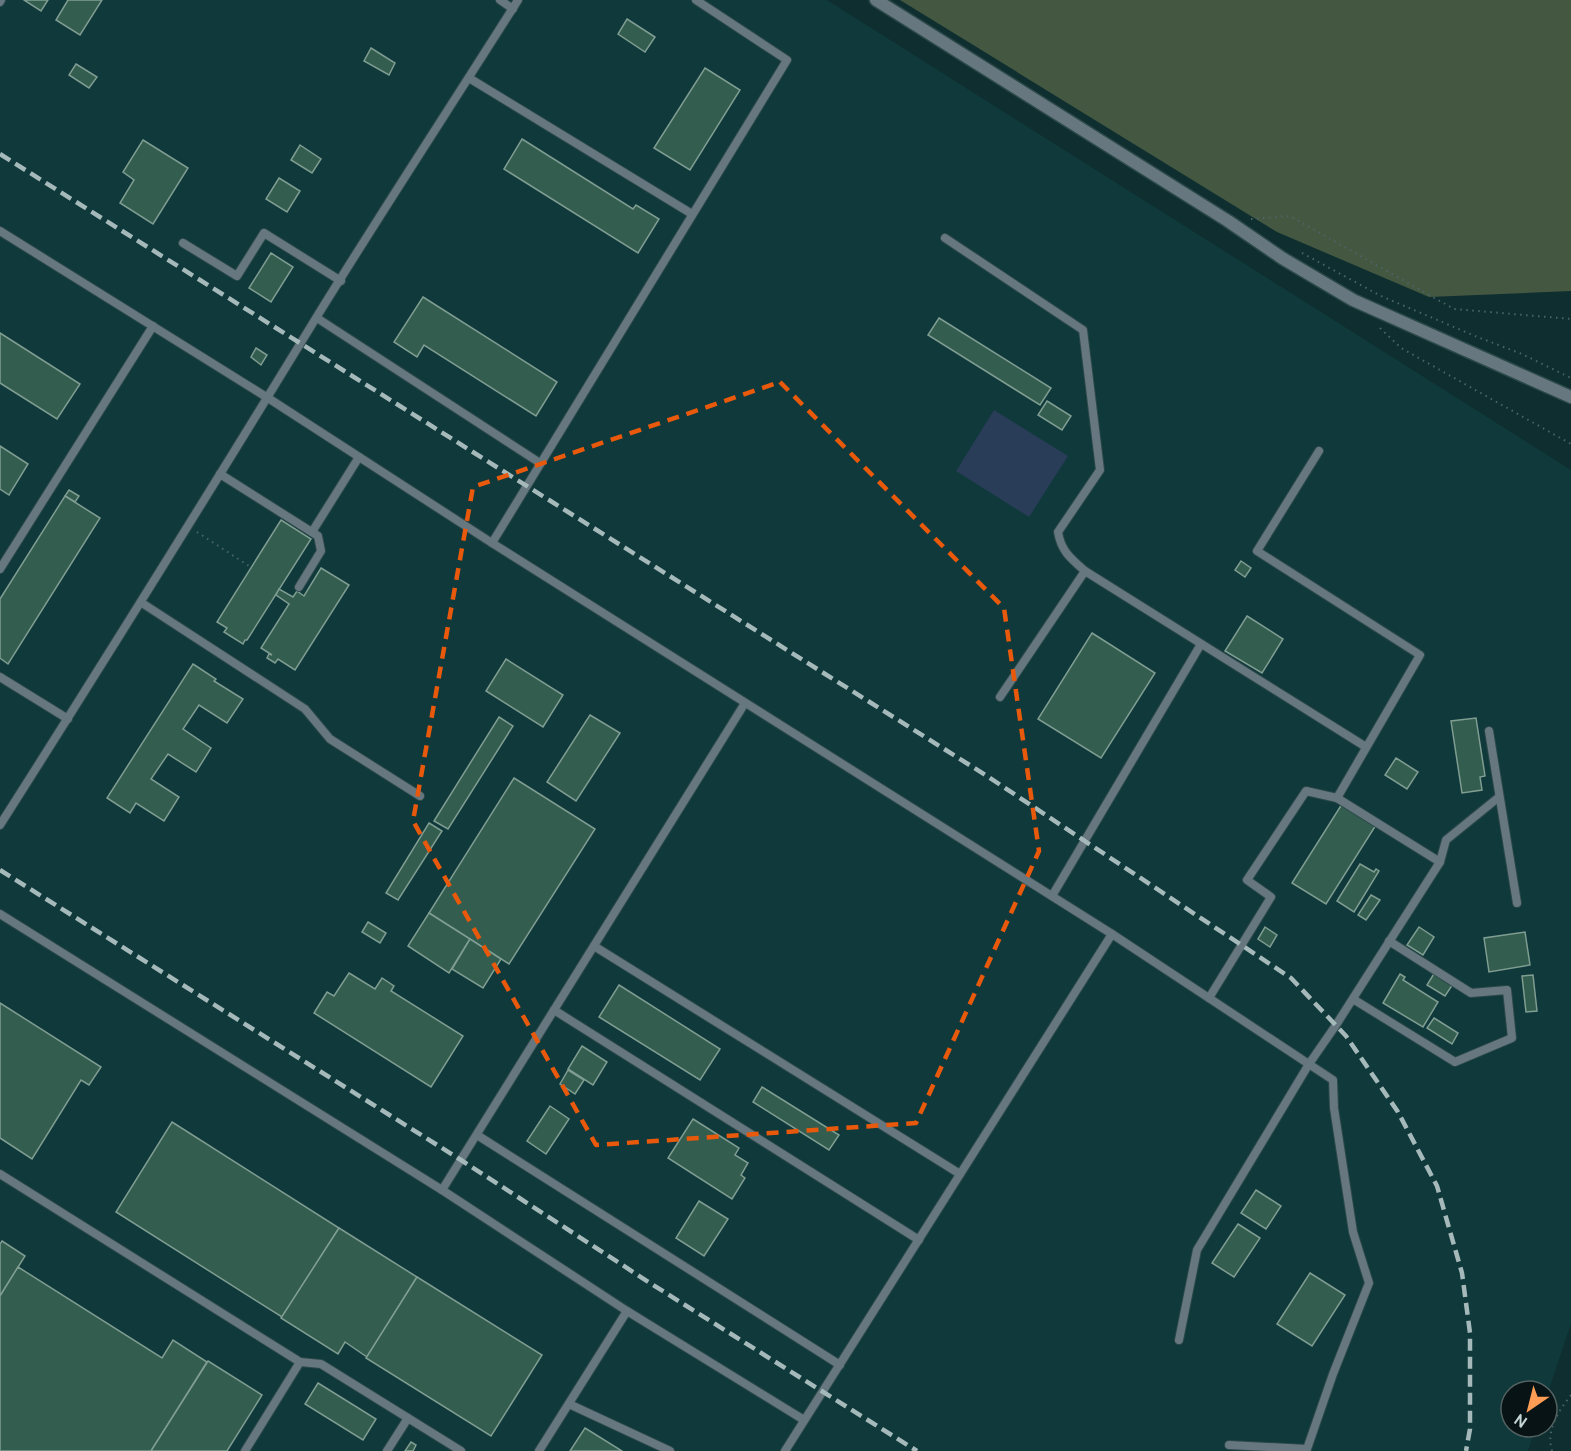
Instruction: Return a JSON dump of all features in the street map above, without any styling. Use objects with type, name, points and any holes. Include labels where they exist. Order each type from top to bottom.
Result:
[{"type":"street","points":[[876,0],[1228,221],[1282,258],[1353,300],[1571,397]]},
{"type":"lane","points":[[500,0],[513,9]]},
{"type":"lane","points":[[0,825],[142,603],[317,318],[518,0]]},
{"type":"lane","points":[[492,543],[787,60],[696,0]]},
{"type":"lane","points":[[469,78],[692,214]]},
{"type":"lane","points":[[0,231],[268,398],[492,543],[1112,934],[1333,1080],[1334,1108],[1353,1232],[1369,1283],[1333,1374],[1308,1449],[1229,1445]]},
{"type":"lane","points":[[183,243],[237,276],[264,233],[341,281]]},
{"type":"lane","points":[[945,238],[1083,330],[1100,470],[1058,532],[1060,545],[1068,556],[1085,571],[1366,747]]},
{"type":"lane","points":[[317,318],[540,463]]},
{"type":"lane","points":[[0,569],[153,326]]},
{"type":"lane","points":[[1319,451],[1257,551],[1420,655],[1337,798]]},
{"type":"lane","points":[[312,532],[358,457]]},
{"type":"lane","points":[[220,474],[318,536],[321,551],[299,587]]},
{"type":"lane","points":[[1000,697],[1085,571]]},
{"type":"lane","points":[[142,603],[305,709],[330,739],[420,795]]},
{"type":"lane","points":[[1052,896],[1201,645]]},
{"type":"lane","points":[[0,677],[68,718]]},
{"type":"lane","points":[[442,1190],[746,703]]},
{"type":"lane","points":[[1489,731],[1517,903]]},
{"type":"lane","points":[[1209,998],[1271,897],[1247,880],[1306,792],[1337,798],[1440,862]]},
{"type":"lane","points":[[1179,1340],[1197,1250],[1309,1064],[1440,862],[1446,840],[1499,797]]},
{"type":"lane","points":[[0,914],[442,1190],[627,1311],[804,1420]]},
{"type":"lane","points":[[785,1451],[1112,934]]},
{"type":"lane","points":[[1353,999],[1455,1062],[1512,1038],[1507,990],[1471,993],[1389,941]]},
{"type":"lane","points":[[594,946],[960,1174]]},
{"type":"lane","points":[[554,1010],[919,1240]]},
{"type":"lane","points":[[477,1135],[840,1365]]},
{"type":"lane","points":[[0,1174],[300,1362],[321,1364],[461,1451]]},
{"type":"lane","points":[[539,1451],[627,1311]]},
{"type":"lane","points":[[245,1451],[300,1362]]},
{"type":"lane","points":[[569,1404],[670,1451]]},
{"type":"lane","points":[[387,1451],[408,1418]]},
{"type":"path","points":[[1228,221],[1290,216],[1454,309],[1571,319]]},
{"type":"path","points":[[1299,251],[1381,296],[1522,354],[1571,378]]},
{"type":"path","points":[[1377,324],[1401,348],[1571,444]]},
{"type":"path","points":[[197,532],[249,566]]},
{"type":"path","points":[[1552,1451],[1549,1440],[1556,1415],[1571,1395]]},
{"type":"highlighted area","points":[[780,382],[1004,608],[1039,851],[916,1123],[596,1145],[413,821],[473,487]]},
{"type":"shaded area","points":[[0,0],[827,0],[1571,470],[1571,1324],[1552,1379],[1499,1379],[1499,1439],[1532,1439],[1528,1451],[0,1451]]},
{"type":"shaded area","points":[[994,410],[1068,456],[1029,517],[956,471]]},
{"type":"green space","points":[[900,0],[1571,0],[1571,291],[1429,297],[1277,232]]},
{"type":"building","points":[[24,0],[48,0],[41,11]]},
{"type":"building","points":[[68,0],[102,0],[80,35],[56,20]]},
{"type":"building","points":[[627,19],[655,37],[645,52],[618,34]]},
{"type":"building","points":[[371,48],[395,63],[389,75],[364,61]]},
{"type":"building","points":[[76,64],[97,77],[89,88],[69,75]]},
{"type":"building","points":[[705,68],[740,90],[690,170],[654,148]]},
{"type":"building","points":[[522,139],[633,209],[636,205],[659,219],[638,253],[504,169]]},
{"type":"building","points":[[143,140],[188,168],[153,224],[120,203],[134,180],[123,172]]},
{"type":"building","points":[[300,145],[321,159],[312,173],[291,160]]},
{"type":"building","points":[[279,178],[300,191],[287,212],[266,199]]},
{"type":"building","points":[[271,253],[293,267],[271,302],[249,288]]},
{"type":"building","points":[[423,297],[557,382],[536,416],[424,345],[417,357],[394,342]]},
{"type":"building","points":[[939,318],[1051,388],[1040,405],[928,335]]},
{"type":"building","points":[[0,333],[80,384],[57,419],[0,383]]},
{"type":"building","points":[[256,348],[267,355],[261,365],[251,357]]},
{"type":"building","points":[[1047,401],[1071,416],[1062,430],[1038,415]]},
{"type":"building","points":[[0,446],[28,464],[9,495],[0,489]]},
{"type":"building","points":[[69,490],[79,496],[75,502],[65,496]]},
{"type":"building","points":[[65,496],[100,518],[8,664],[0,658],[0,599]]},
{"type":"building","points":[[281,520],[311,539],[243,644],[224,632],[227,628],[217,622]]},
{"type":"building","points":[[1241,561],[1251,568],[1245,577],[1235,570]]},
{"type":"building","points":[[321,568],[349,585],[295,670],[278,659],[275,663],[267,658],[269,654],[272,655],[261,648],[289,604],[276,595],[279,589],[293,597],[297,591],[304,596]]},
{"type":"building","points":[[1247,616],[1283,639],[1262,673],[1225,651]]},
{"type":"building","points":[[1092,633],[1155,673],[1101,758],[1038,719]]},
{"type":"building","points":[[506,659],[563,695],[543,727],[486,691]]},
{"type":"building","points":[[193,664],[216,679],[214,681],[243,699],[227,723],[199,705],[183,729],[211,748],[196,772],[168,754],[151,779],[179,797],[164,821],[136,803],[130,813],[107,798]]},
{"type":"building","points":[[590,715],[620,733],[576,801],[547,782]]},
{"type":"building","points":[[499,717],[513,726],[448,829],[434,821]]},
{"type":"building","points":[[1476,718],[1485,776],[1480,777],[1482,790],[1462,793],[1451,721]]},
{"type":"building","points":[[1396,758],[1418,772],[1407,789],[1385,775]]},
{"type":"building","points":[[514,778],[595,829],[509,964],[429,913]]},
{"type":"building","points":[[1342,804],[1376,825],[1326,904],[1292,883]]},
{"type":"building","points":[[429,823],[442,831],[398,900],[386,893]]},
{"type":"building","points":[[1360,864],[1374,872],[1376,869],[1379,871],[1354,912],[1337,901]]},
{"type":"building","points":[[1371,895],[1380,900],[1366,920],[1358,915]]},
{"type":"building","points":[[429,913],[470,939],[449,973],[408,946]]},
{"type":"building","points":[[368,922],[386,933],[380,943],[362,932]]},
{"type":"building","points":[[1265,927],[1277,935],[1270,947],[1258,939]]},
{"type":"building","points":[[1419,927],[1434,937],[1423,955],[1407,945]]},
{"type":"building","points":[[1525,932],[1530,965],[1489,972],[1484,938]]},
{"type":"building","points":[[470,939],[501,959],[483,988],[452,969]]},
{"type":"building","points":[[1435,972],[1453,984],[1445,996],[1427,985]]},
{"type":"building","points":[[349,973],[375,989],[382,978],[394,986],[391,991],[463,1036],[431,1087],[314,1013],[327,992],[334,996]]},
{"type":"building","points":[[1400,974],[1405,977],[1403,980],[1438,1002],[1423,1027],[1383,1003]]},
{"type":"building","points":[[1533,975],[1537,1011],[1526,1012],[1522,976]]},
{"type":"building","points":[[619,985],[720,1049],[700,1080],[599,1017]]},
{"type":"building","points":[[0,1003],[101,1067],[89,1085],[81,1080],[32,1159],[0,1138]]},
{"type":"building","points":[[1434,1018],[1458,1033],[1452,1044],[1427,1028]]},
{"type":"building","points":[[582,1046],[607,1062],[593,1085],[568,1069]]},
{"type":"building","points":[[568,1070],[584,1080],[575,1094],[560,1084]]},
{"type":"building","points":[[762,1087],[839,1135],[829,1150],[753,1102]]},
{"type":"building","points":[[550,1106],[569,1119],[546,1154],[527,1141]]},
{"type":"building","points":[[693,1119],[739,1148],[735,1155],[748,1163],[741,1175],[745,1178],[732,1199],[668,1158]]},
{"type":"building","points":[[172,1122],[339,1228],[282,1317],[116,1212]]},
{"type":"building","points":[[1256,1190],[1281,1206],[1266,1229],[1241,1213]]},
{"type":"building","points":[[699,1201],[728,1219],[704,1256],[676,1238]]},
{"type":"building","points":[[1238,1224],[1260,1238],[1234,1277],[1212,1263]]},
{"type":"building","points":[[339,1228],[417,1277],[367,1357],[345,1342],[338,1354],[281,1318]]},
{"type":"building","points":[[2,1241],[25,1256],[0,1296],[0,1244]]},
{"type":"building","points":[[18,1267],[162,1358],[173,1340],[207,1362],[151,1451],[0,1451],[0,1296]]},
{"type":"building","points":[[1310,1273],[1345,1295],[1312,1346],[1277,1324]]},
{"type":"building","points":[[417,1277],[542,1355],[491,1436],[366,1358]]},
{"type":"building","points":[[208,1361],[262,1395],[227,1451],[151,1451]]},
{"type":"building","points":[[318,1383],[376,1419],[363,1440],[305,1404]]},
{"type":"building","points":[[585,1428],[622,1451],[570,1451]]},
{"type":"building","points":[[411,1442],[416,1445],[413,1451],[405,1451]]},
{"type":"railway","points":[[0,154],[987,776],[1291,978],[1346,1036],[1398,1112],[1437,1186],[1462,1273],[1470,1333],[1470,1429],[1466,1451]]},
{"type":"railway","points":[[0,870],[917,1451]]}]
